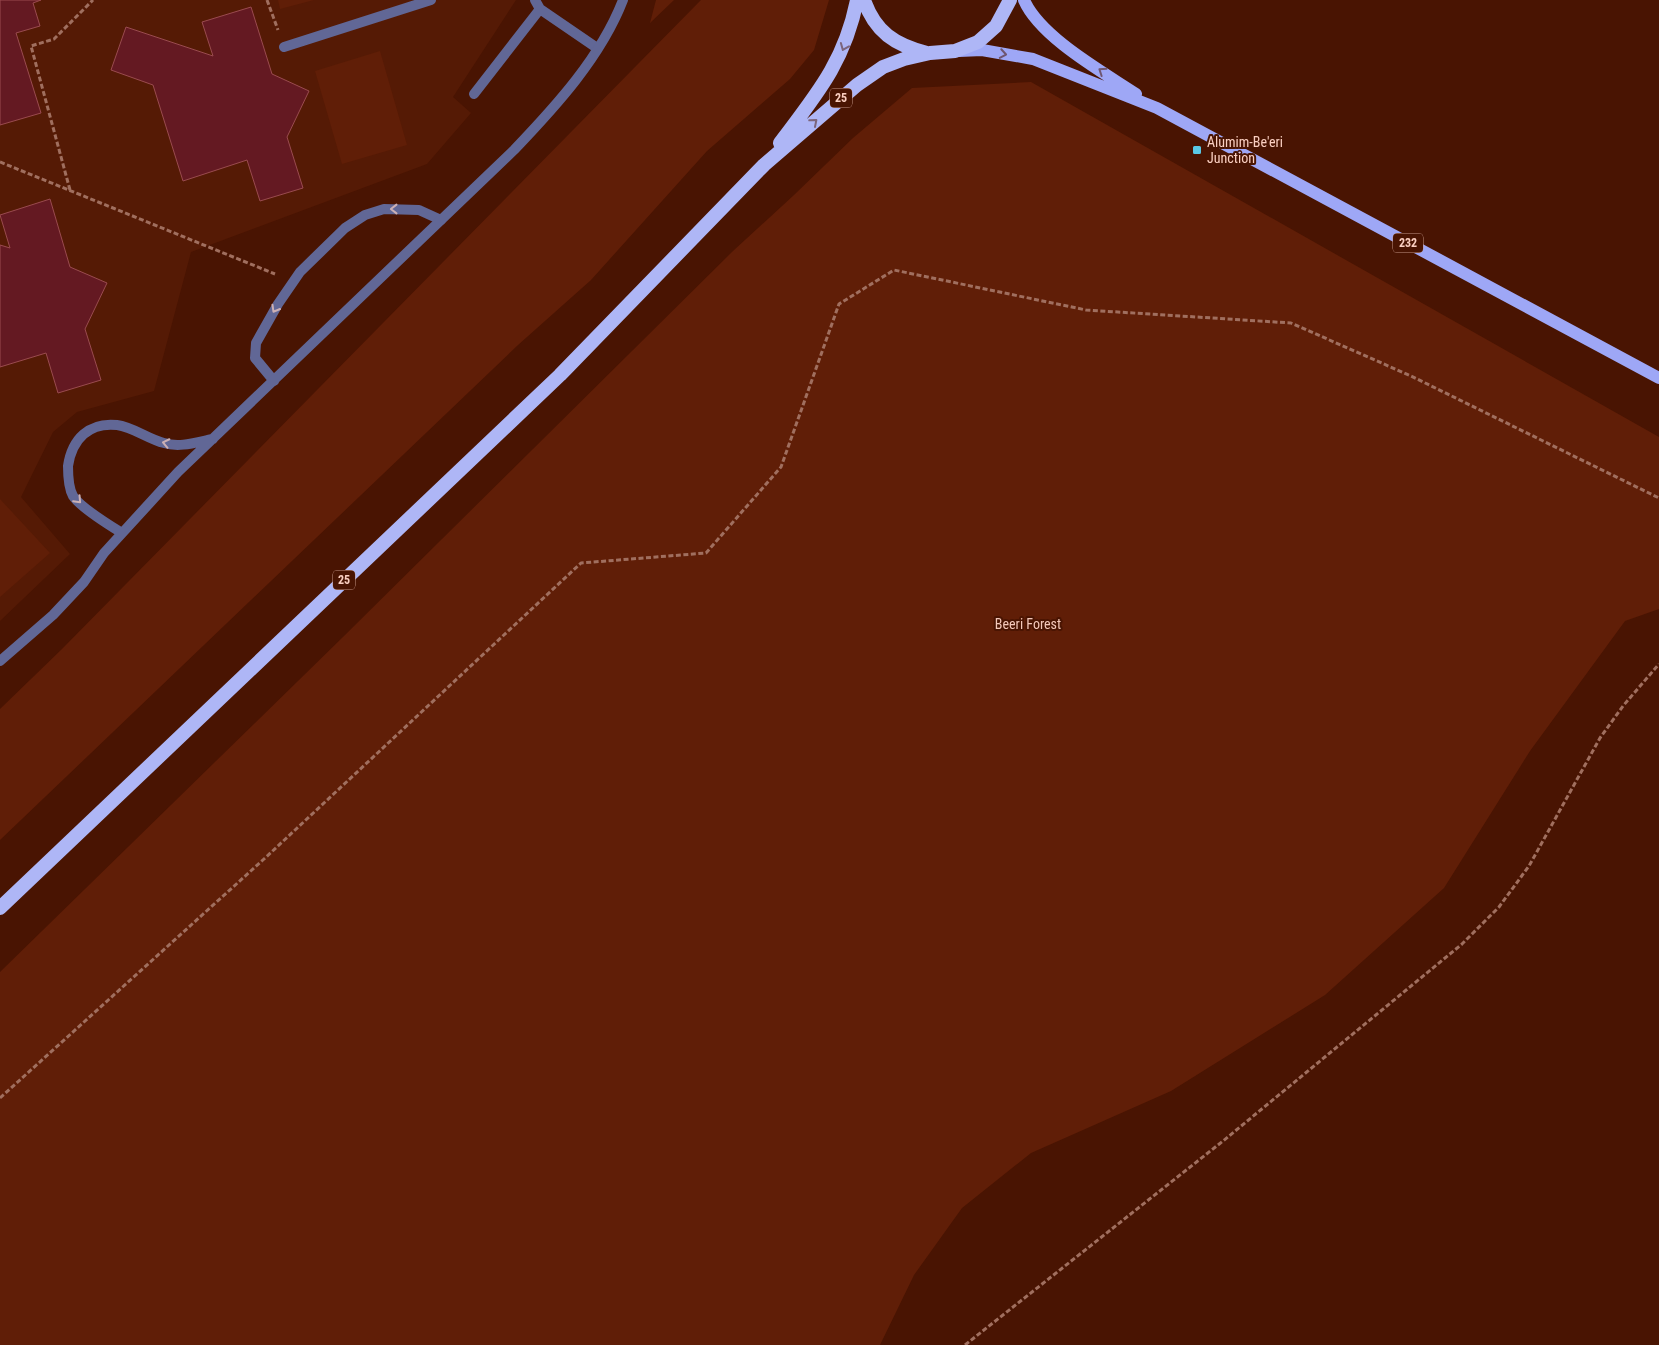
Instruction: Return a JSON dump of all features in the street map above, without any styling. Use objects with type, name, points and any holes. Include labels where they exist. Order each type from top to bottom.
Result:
[{"type":"highway","name":"25","points":[[764,165],[828,79],[841,53],[852,24],[857,0]]},
{"type":"highway","name":"25","points":[[864,0],[868,13],[885,34],[906,48],[930,53]]},
{"type":"highway","name":"25","points":[[0,908],[560,374],[764,165],[863,80],[883,68],[930,53],[955,51],[978,42],[996,26],[1010,0]]},
{"type":"main road","name":"232","points":[[1024,0],[1043,26],[1066,46],[1157,108],[1659,378]]},
{"type":"main road","name":"232","points":[[955,51],[982,50],[1033,59],[1157,108]]},
{"type":"street","points":[[284,47],[431,0]]},
{"type":"street","points":[[0,661],[59,608],[84,582],[104,553],[178,472],[514,150],[552,110],[615,22],[624,0]]},
{"type":"street","points":[[474,94],[537,4],[597,48]]},
{"type":"street","points":[[274,381],[255,358],[256,343],[278,304],[300,272],[345,228],[365,215],[384,209],[419,210],[441,220]]},
{"type":"street","points":[[122,533],[86,508],[73,495],[68,471],[70,453],[80,436],[98,426],[118,425],[165,444],[182,445],[214,438]]},
{"type":"path","points":[[70,190],[31,46],[54,39],[93,0]]},
{"type":"path","points":[[267,0],[284,47]]},
{"type":"path","points":[[0,162],[293,282]]},
{"type":"path","points":[[0,1098],[256,866],[581,562],[706,553],[781,467],[839,304],[894,270],[1086,310],[1291,323],[1411,376],[1659,498]]},
{"type":"path","points":[[965,1345],[1223,1141],[1462,944],[1500,907],[1529,866],[1600,738],[1623,706],[1659,664]]},
{"type":"shaded area","points":[[0,0],[516,0],[453,97],[471,113],[427,164],[191,252],[154,391],[77,412],[53,432],[21,497],[70,554],[0,621]]},
{"type":"green space","points":[[278,0],[314,0],[280,9]]},
{"type":"green space","points":[[656,0],[674,0],[650,23]]},
{"type":"green space","points":[[701,0],[829,0],[814,50],[790,79],[707,151],[591,280],[518,345],[0,840],[0,709],[62,649]]},
{"type":"green space","points":[[380,51],[407,145],[342,164],[315,71]]},
{"type":"green space","name":"Beeri Forest","points":[[1031,82],[1659,437],[1659,609],[1625,621],[1530,751],[1444,888],[1325,995],[1171,1091],[1031,1153],[962,1208],[914,1275],[880,1345],[0,1345],[0,972],[344,636],[733,251],[853,138],[912,88]]},
{"type":"green space","points":[[0,499],[50,553],[0,597]]},
{"type":"building","points":[[0,0],[41,0],[33,3],[40,26],[16,33],[41,113],[0,125]]},
{"type":"building","points":[[251,7],[272,74],[309,91],[287,137],[303,188],[260,201],[247,160],[183,181],[153,85],[111,70],[126,27],[213,56],[202,22]]},
{"type":"building","points":[[50,199],[70,267],[107,283],[85,329],[101,380],[58,393],[46,353],[0,367],[0,245],[10,248],[0,215]]},
{"type":"place","name":"Alumim-Be'eri Junction","points":[[1197,150]]}]
